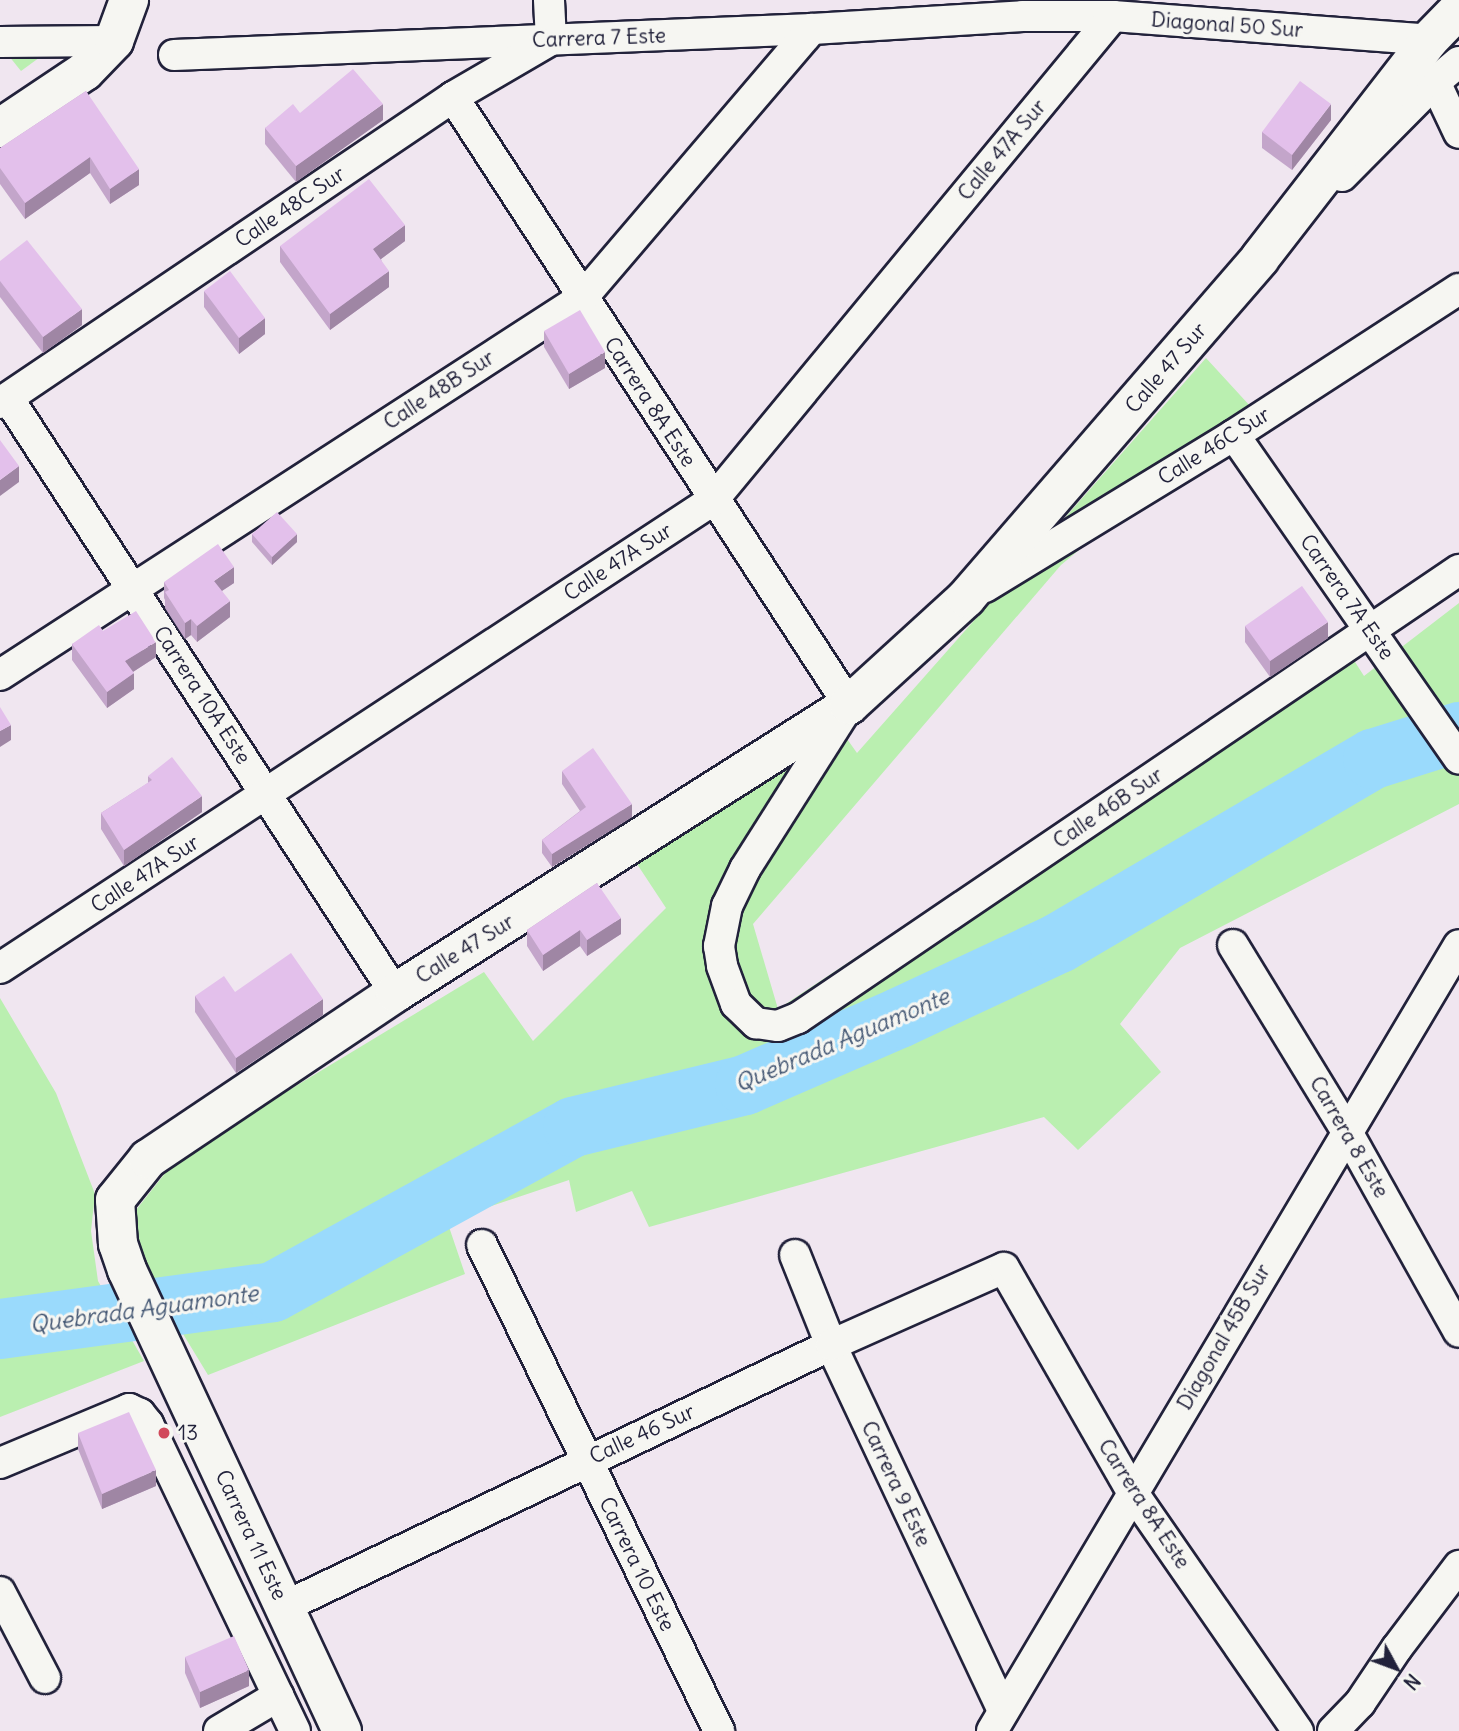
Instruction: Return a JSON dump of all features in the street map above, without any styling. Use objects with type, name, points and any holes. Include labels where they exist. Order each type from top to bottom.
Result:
[{"type":"street","points":[[0,128],[85,71],[114,41],[128,0]]},
{"type":"street","points":[[548,0],[551,40]]},
{"type":"street","name":"Carrera 7 Este","points":[[174,55],[812,29],[1024,8]]},
{"type":"street","name":"Diagonal 50 Sur","points":[[1024,8],[1444,51]]},
{"type":"street","name":"Calle 47 Sur","points":[[115,1222],[116,1200],[148,1158],[395,993],[849,705],[967,598],[1260,258],[1444,51],[1459,9]]},
{"type":"street","name":"Calle 47A Sur","points":[[0,968],[713,499],[1113,16]]},
{"type":"street","name":"Calle 48B Sur","points":[[0,675],[582,298],[812,29]]},
{"type":"street","name":"Calle 48C Sur","points":[[4,400],[453,97],[551,40]]},
{"type":"street","points":[[0,43],[114,41]]},
{"type":"street","points":[[1260,258],[1435,82],[1444,51]]},
{"type":"street","points":[[1435,82],[1459,133]]},
{"type":"street","name":"Carrera 8A Este","points":[[453,97],[849,705]]},
{"type":"street","name":"Calle 46C Sur","points":[[967,598],[1234,435],[1459,289]]},
{"type":"street","name":"Carrera 10A Este","points":[[4,400],[132,589],[395,993]]},
{"type":"street","name":"Carrera 7A Este","points":[[1234,435],[1459,759]]},
{"type":"street","name":"Calle 46B Sur","points":[[750,1019],[771,1026],[798,1018],[1459,570]]},
{"type":"street","name":"Calle 47 Sur","points":[[750,1019],[736,1004],[722,966],[719,946],[727,906],[745,869],[849,705]]},
{"type":"street","name":"Carrera 8 Este","points":[[1233,945],[1346,1130],[1459,1332]]},
{"type":"street","name":"Diagonal 45B Sur","points":[[997,1721],[1346,1130],[1459,945]]},
{"type":"street","name":"Carrera 11 Este","points":[[115,1222],[127,1270],[342,1731]]},
{"type":"street","name":"Carrera 10 Este","points":[[482,1245],[719,1731]]},
{"type":"street","name":"Carrera 9 Este","points":[[794,1255],[997,1721]]},
{"type":"street","name":"Carrera 8A Este","points":[[1004,1268],[1133,1493],[1298,1731]]},
{"type":"street","name":"Calle 46 Sur","points":[[284,1607],[831,1345],[1004,1268]]},
{"type":"street","name":"Carrera 11 Este","points":[[0,1463],[129,1409],[140,1414],[148,1424],[295,1731]]},
{"type":"street","points":[[1334,1731],[1360,1703],[1397,1648],[1459,1566]]},
{"type":"street","points":[[0,1592],[45,1678]]},
{"type":"street","points":[[219,1731],[278,1696]]},
{"type":"green space","points":[[58,44],[21,71],[0,45]]},
{"type":"green space","points":[[1206,358],[1251,407],[1061,565],[753,924],[778,1009],[1339,637],[1364,676],[1459,603],[1459,804],[1180,948],[1120,1024],[1161,1072],[1078,1150],[1044,1117],[649,1227],[632,1191],[576,1212],[569,1180],[447,1221],[465,1274],[208,1375],[135,1255],[136,1210],[177,1158],[484,972],[533,1041],[666,908],[637,864],[840,729],[857,753]]},
{"type":"green space","points":[[0,998],[56,1093],[95,1194],[91,1231],[98,1281],[144,1361],[0,1417]]},
{"type":"building","points":[[353,69],[383,104],[296,166],[265,128],[293,104],[300,113]]},
{"type":"building","points":[[1300,81],[1331,104],[1292,155],[1262,132]]},
{"type":"building","points":[[86,91],[139,169],[110,189],[90,157],[25,203],[0,168],[0,148]]},
{"type":"building","points":[[369,179],[405,225],[373,249],[389,271],[330,314],[280,246]]},
{"type":"building","points":[[27,240],[82,309],[43,337],[0,281],[0,261]]},
{"type":"building","points":[[230,271],[265,318],[239,338],[204,291]]},
{"type":"building","points":[[580,310],[605,352],[569,374],[544,331]]},
{"type":"building","points":[[0,440],[19,466],[0,480]]},
{"type":"building","points":[[277,512],[297,534],[272,557],[252,534]]},
{"type":"building","points":[[218,544],[234,567],[214,581],[230,601],[197,626],[191,619],[185,623],[165,592],[169,590],[164,582]]},
{"type":"building","points":[[1302,586],[1328,622],[1270,661],[1245,626]]},
{"type":"building","points":[[136,611],[156,642],[125,661],[134,673],[107,692],[72,644],[99,625],[103,631]]},
{"type":"building","points":[[0,707],[11,725],[0,731]]},
{"type":"building","points":[[593,748],[632,804],[552,854],[542,840],[586,807],[562,771]]},
{"type":"building","points":[[172,757],[202,796],[124,850],[101,813],[152,780],[148,776]]},
{"type":"building","points":[[597,883],[621,918],[587,940],[580,930],[543,955],[527,930]]},
{"type":"building","points":[[291,953],[323,999],[236,1058],[195,996],[224,976],[235,992]]},
{"type":"building","points":[[129,1412],[156,1470],[102,1494],[78,1433]]},
{"type":"building","points":[[234,1636],[249,1670],[200,1692],[185,1657]]},
{"type":"waterway","name":"Quebrada Aguamonte","points":[[0,1329],[273,1292],[573,1127],[745,1085],[899,1018],[1059,943],[1373,759],[1459,732]]},
{"type":"place","name":"13","points":[[164,1433]]}]
